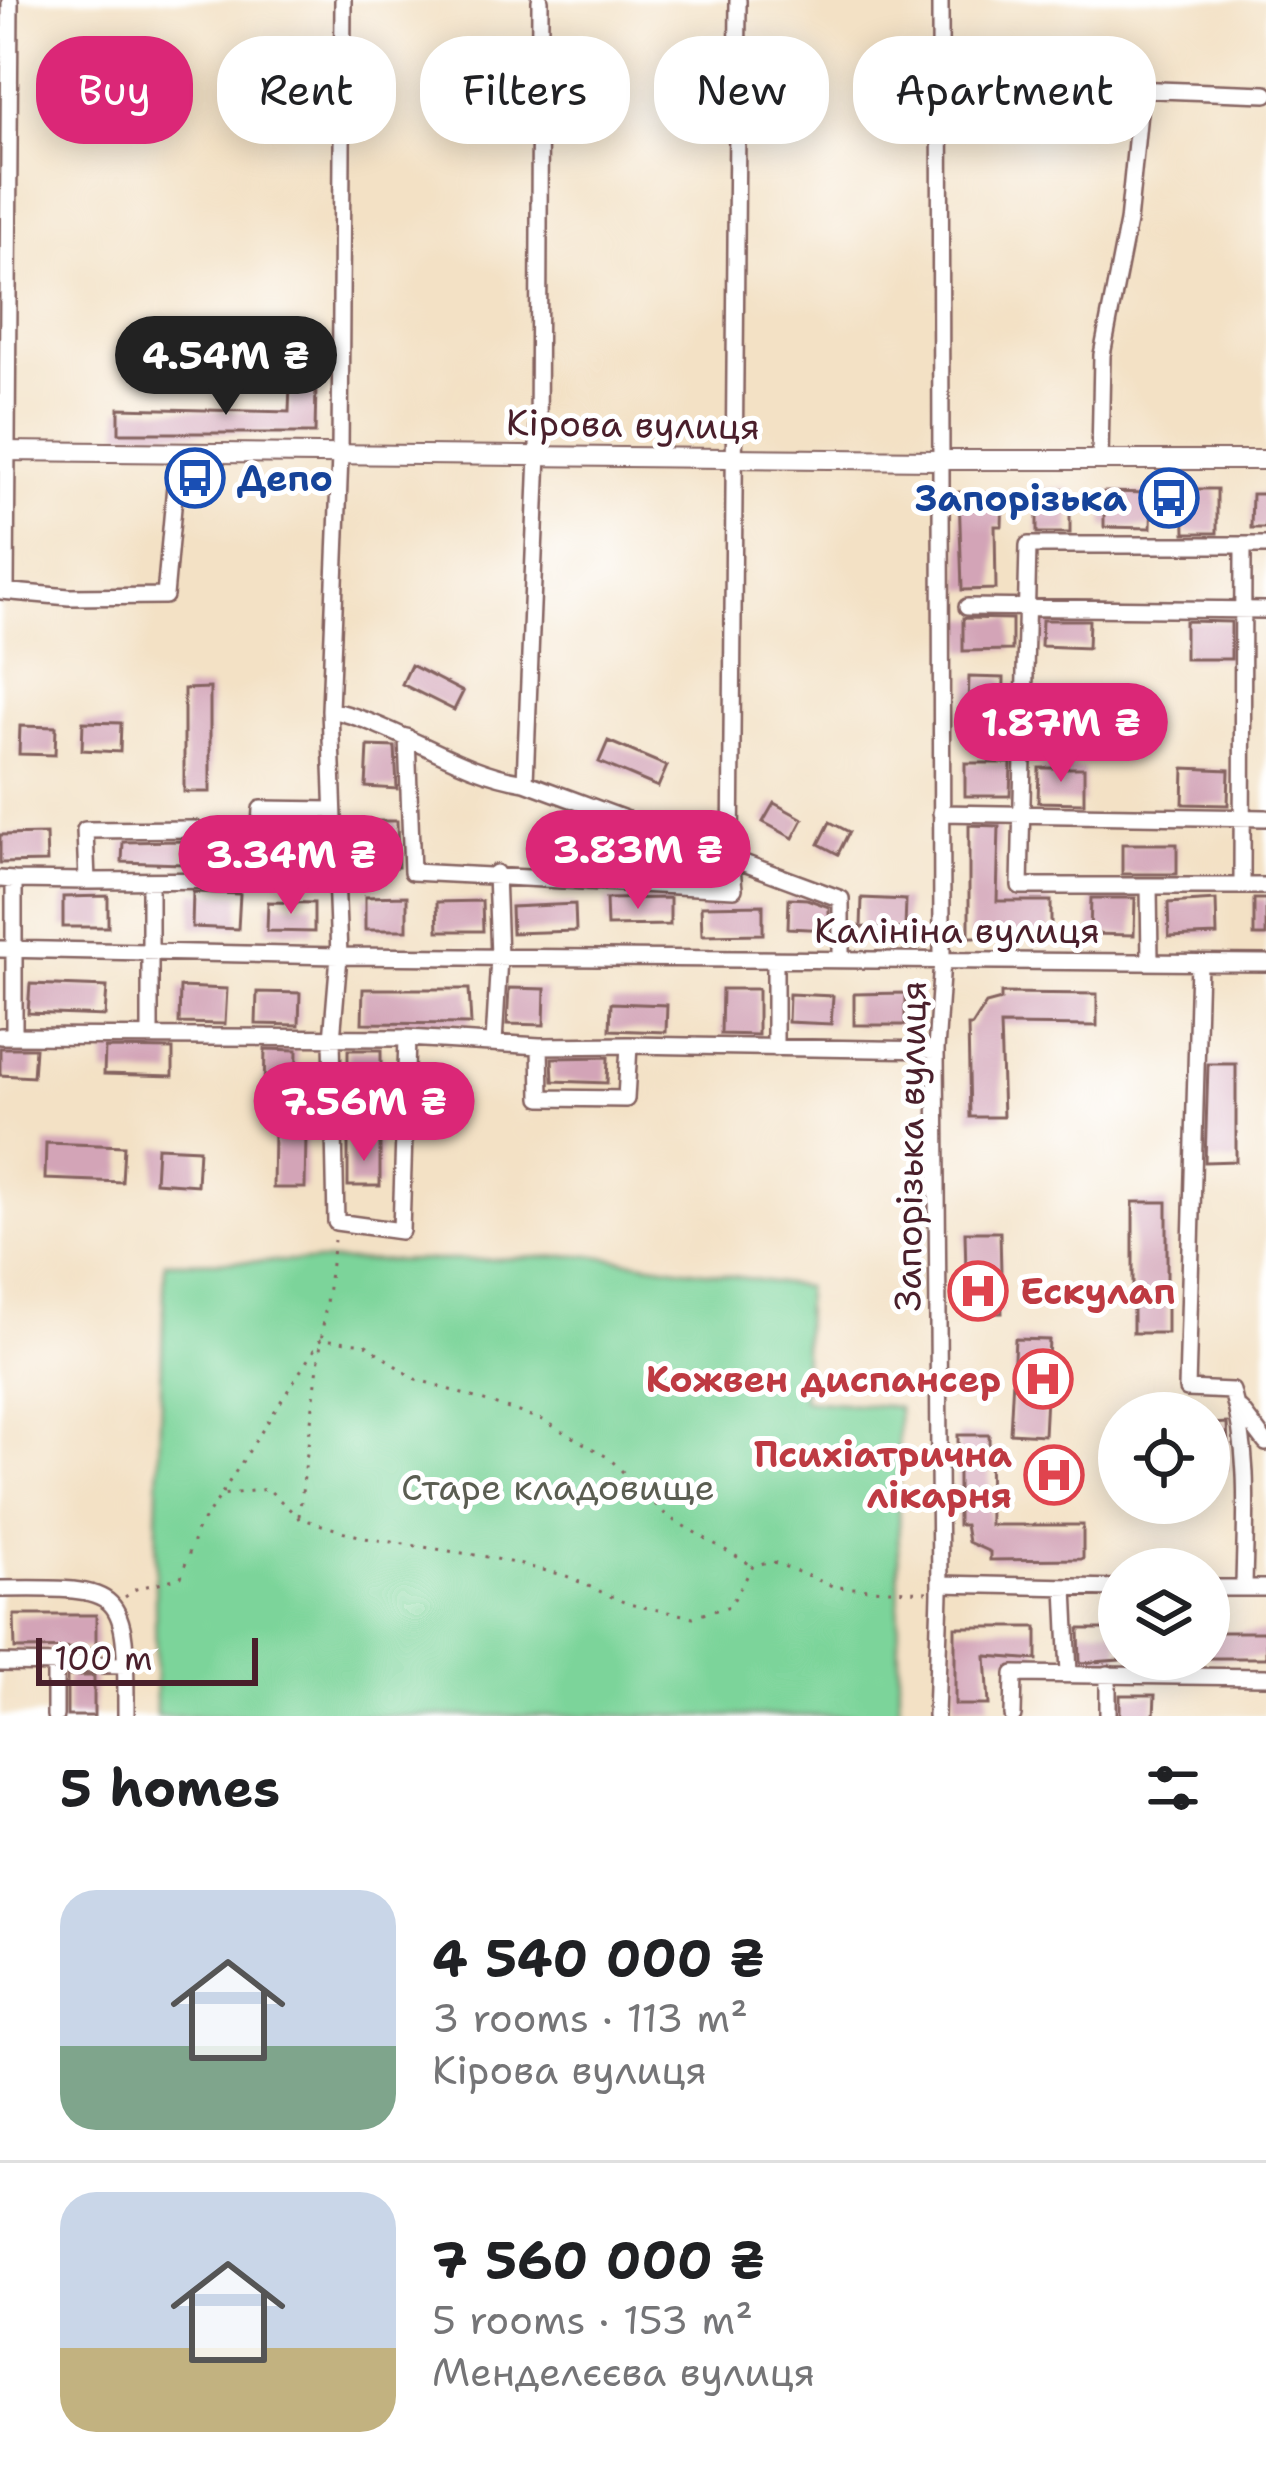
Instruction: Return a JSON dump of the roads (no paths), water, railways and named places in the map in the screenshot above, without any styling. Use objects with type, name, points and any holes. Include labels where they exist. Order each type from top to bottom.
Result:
[{"type":"main road","name":"Кірова вулиця","points":[[4,451],[1266,460]]},
{"type":"street","points":[[10,0],[3,591],[69,598],[165,596],[178,452]]},
{"type":"street","points":[[344,0],[340,456],[330,710],[338,956],[332,1039],[336,1222],[401,1231],[406,1038]]},
{"type":"street","points":[[525,782],[538,454],[540,0]]},
{"type":"street","points":[[407,737],[412,872],[734,889],[730,859],[739,0]]},
{"type":"street","name":"Запорізька вулиця","points":[[940,0],[940,36]]},
{"type":"street","points":[[1156,92],[1266,94]]},
{"type":"street","name":"Запорізька вулиця","points":[[936,1716],[940,1589],[936,1050],[942,960],[939,144]]},
{"type":"street","points":[[1100,459],[1102,355],[1128,223],[1136,144]]},
{"type":"street","points":[[1242,886],[1243,544]]},
{"type":"street","points":[[1266,545],[1028,545],[1020,886],[1266,886]]},
{"type":"street","points":[[968,607],[1266,610]]},
{"type":"street","points":[[330,710],[407,737],[497,778],[525,782],[841,899],[841,958]]},
{"type":"street","points":[[332,810],[261,809],[257,880],[7,880],[7,1036],[406,1038],[540,1046],[936,1050]]},
{"type":"street","points":[[941,813],[1266,818]]},
{"type":"street","points":[[87,881],[85,830],[195,829]]},
{"type":"street","points":[[494,1043],[499,957],[496,873]]},
{"type":"street","points":[[150,880],[150,1037]]},
{"type":"street","points":[[1150,886],[1150,962]]},
{"type":"street","name":"Калініна вулиця","points":[[8,949],[1266,963]]},
{"type":"street","points":[[775,960],[775,1048]]},
{"type":"street","points":[[1199,963],[1187,1390],[1232,1390],[1246,1457],[1244,1588]]},
{"type":"street","points":[[540,1046],[542,1098],[626,1100],[629,1046]]},
{"type":"street","points":[[1235,1403],[1266,1447],[1246,1457]]},
{"type":"street","points":[[0,1589],[82,1588],[114,1606],[125,1627],[127,1716]]},
{"type":"street","points":[[1065,1588],[1069,1674]]},
{"type":"street","points":[[940,1589],[1098,1588]]},
{"type":"street","points":[[1230,1588],[1266,1588]]},
{"type":"street","points":[[0,1663],[126,1665]]},
{"type":"street","points":[[55,1664],[55,1716]]},
{"type":"street","points":[[1013,1716],[1014,1674],[1098,1674]]},
{"type":"street","points":[[1230,1676],[1266,1677]]},
{"type":"street","points":[[1108,1680],[1108,1716]]},
{"type":"place","name":"Депо","points":[[195,478]]},
{"type":"place","name":"Запорізька","points":[[1169,498]]},
{"type":"place","name":"Ескулап","points":[[978,1291]]},
{"type":"place","name":"Кожвен диспансер","points":[[1043,1379]]},
{"type":"place","name":"Психіатрична лікарня","points":[[1054,1475]]},
{"type":"park label","name":"Старе кладовище","points":[[558,1487]]}]
